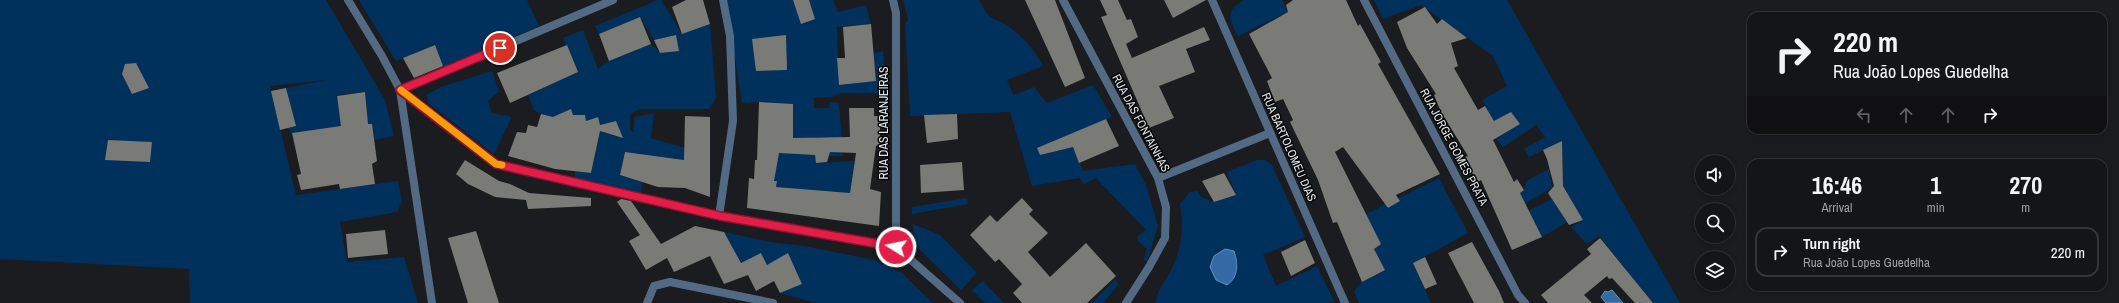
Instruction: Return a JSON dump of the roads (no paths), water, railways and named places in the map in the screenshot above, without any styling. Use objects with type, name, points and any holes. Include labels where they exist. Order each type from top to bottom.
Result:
[{"type":"street","points":[[348,0],[382,56],[400,90],[432,303]]},
{"type":"street","points":[[400,90],[613,0]]},
{"type":"street","points":[[720,216],[733,121],[730,36],[723,0]]},
{"type":"street","name":"RUA DAS LARANJEIRAS","points":[[893,0],[896,13],[896,247]]},
{"type":"street","name":"RUA DAS FONTAINHAS","points":[[1062,0],[1158,178],[1166,207],[1165,238],[1131,302]]},
{"type":"street","name":"RUA BARTOLOMEU DIAS","points":[[1212,0],[1345,303]]},
{"type":"street","name":"RUA JORGE GOMES PRATA","points":[[1364,0],[1518,294],[1525,303]]},
{"type":"street","points":[[400,90],[496,164],[720,216],[896,247],[960,303]]},
{"type":"street","points":[[1158,178],[1270,133]]},
{"type":"street","points":[[647,303],[654,286],[670,282],[773,303]]}]
